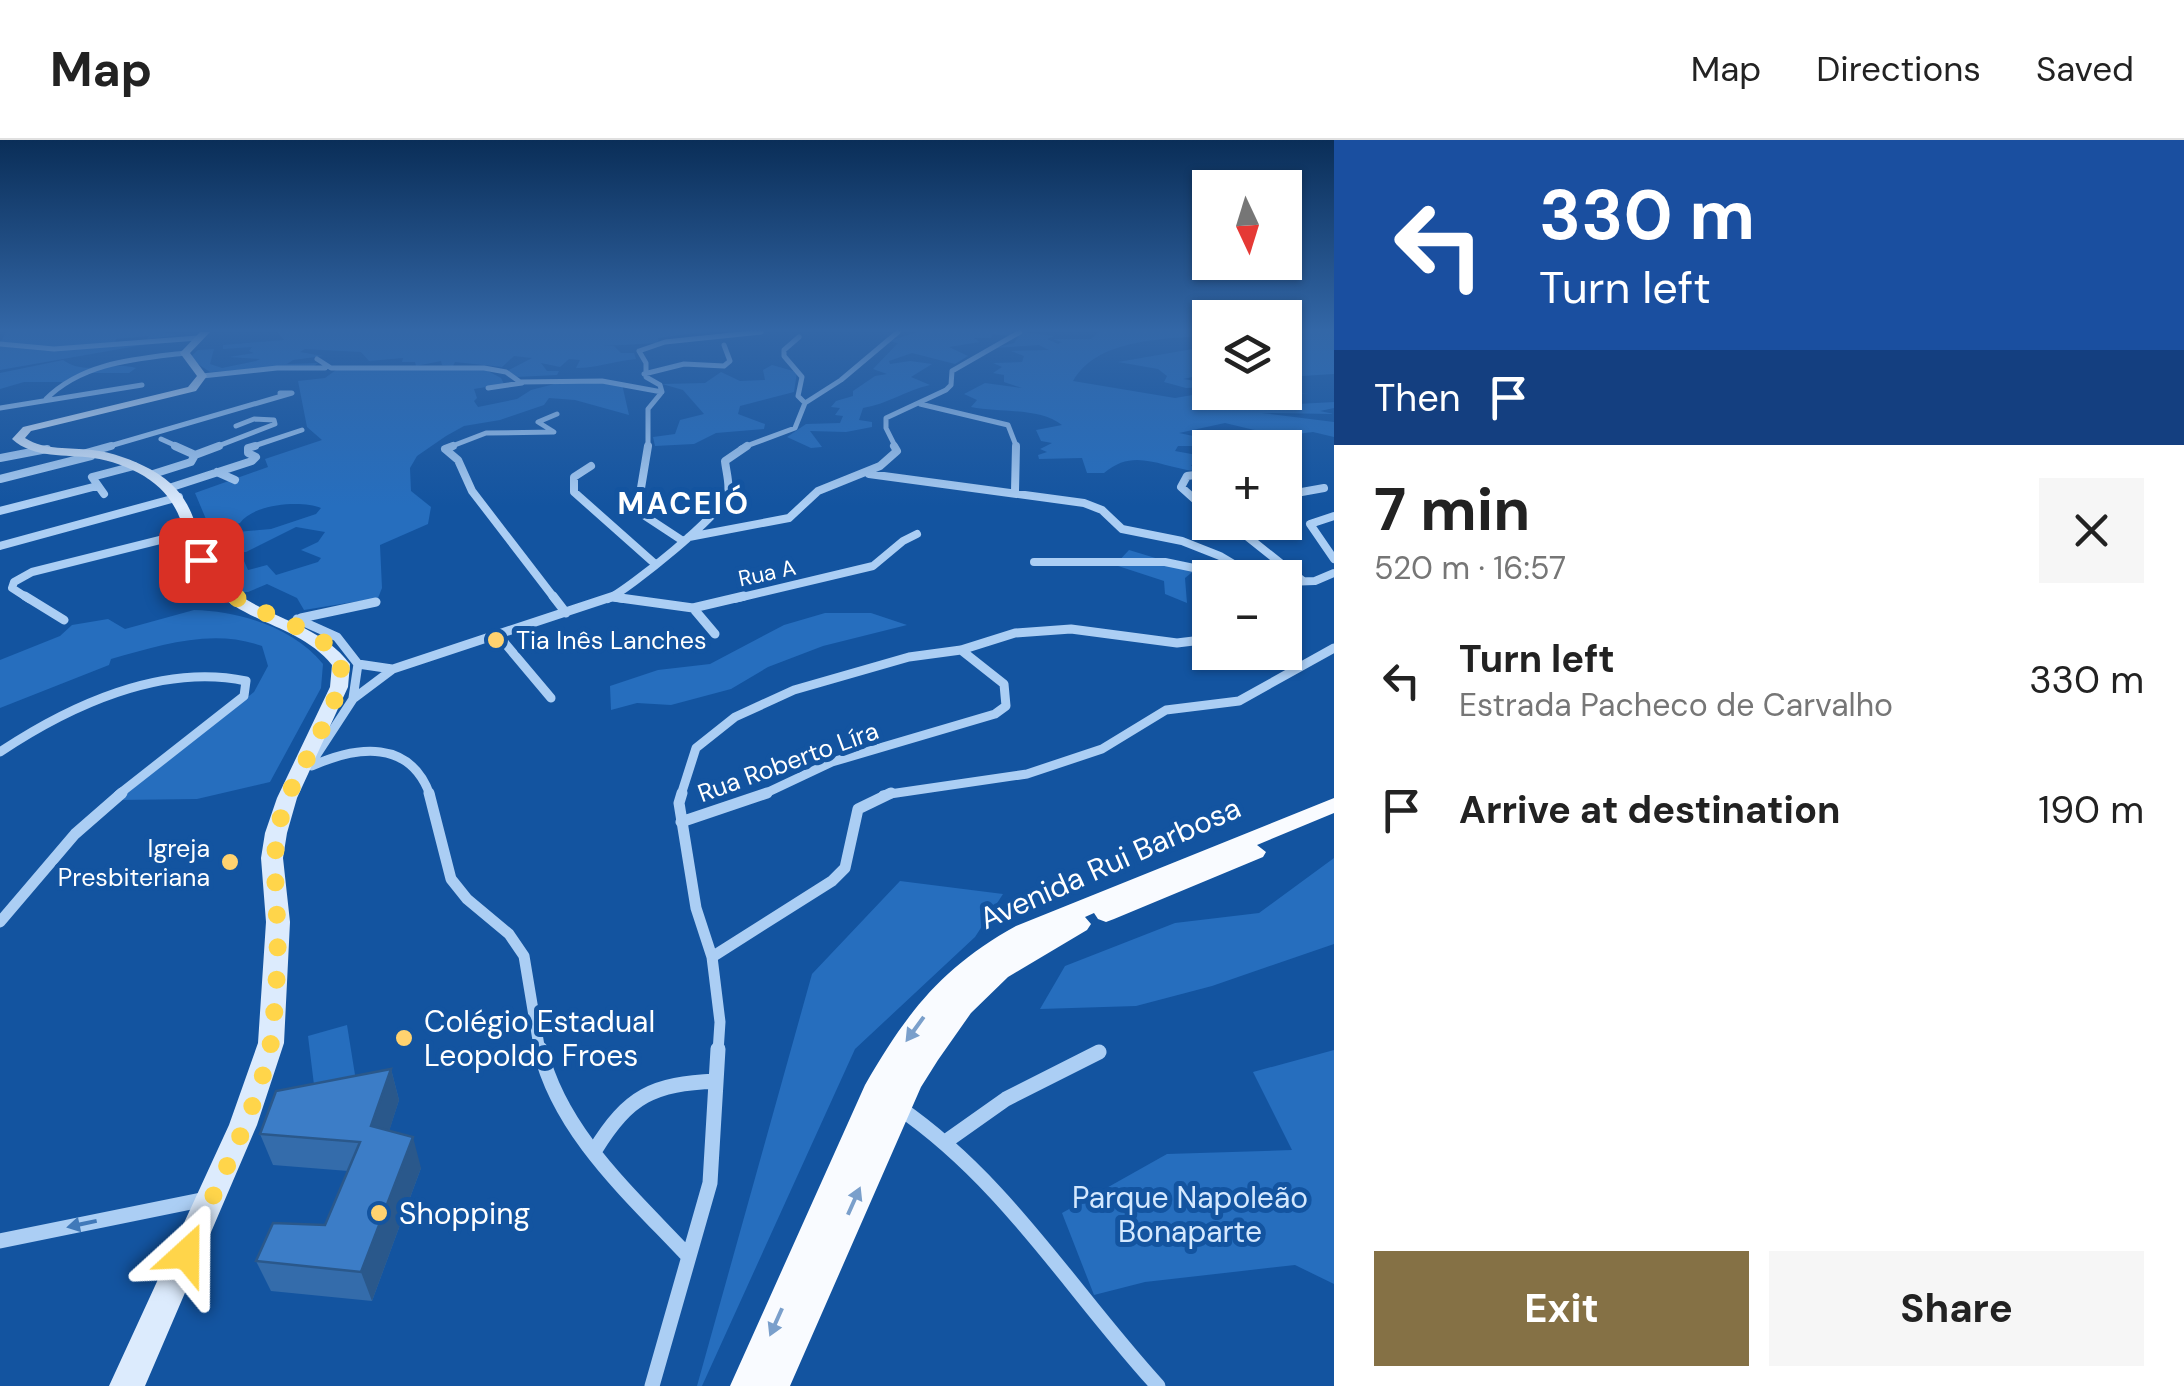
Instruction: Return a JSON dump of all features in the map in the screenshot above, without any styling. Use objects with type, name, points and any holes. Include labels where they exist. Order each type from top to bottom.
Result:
[{"type":"main road","points":[[127,1386],[212,1198],[271,1043],[278,922],[272,858],[276,833],[339,687],[341,664],[328,646],[288,619],[235,600],[215,583],[201,560],[196,531],[174,492],[150,475],[134,466],[91,454],[46,449],[18,439],[20,434],[41,424],[186,390]]},
{"type":"main road","name":"Avenida Rui Barbosa","points":[[748,1386],[875,1094],[929,1009],[960,977],[984,955],[1025,932],[1334,804]]},
{"type":"main road","name":"Avenida Rui Barbosa","points":[[772,1386],[910,1080],[957,1007],[1011,958],[1080,923],[1176,887],[1334,817]]},
{"type":"street","points":[[46,399],[56,390]]},
{"type":"street","points":[[0,408],[107,390]]},
{"type":"street","points":[[652,390],[662,392],[648,409],[652,439],[644,455],[638,506],[645,516],[686,539],[789,518],[816,492],[868,474],[897,450],[886,428],[886,418],[944,390]]},
{"type":"street","points":[[799,390],[798,396],[805,402]]},
{"type":"street","points":[[300,777],[353,699],[394,669],[613,598],[686,539],[725,500],[729,491],[726,460],[730,455],[742,446],[796,428],[805,402],[824,390]]},
{"type":"street","points":[[0,479],[292,393],[280,393]]},
{"type":"street","points":[[919,404],[1008,425],[1018,450],[1016,491]]},
{"type":"street","points":[[557,414],[538,422],[556,432],[486,433],[445,449],[458,460],[472,492],[566,613]]},
{"type":"street","points":[[161,439],[194,454],[275,424],[270,418],[236,426]]},
{"type":"street","points":[[0,546],[174,492],[256,459],[248,448],[302,430]]},
{"type":"street","points":[[0,458],[46,449]]},
{"type":"street","points":[[150,475],[194,460],[194,454]]},
{"type":"street","points":[[208,462],[235,480]]},
{"type":"street","points":[[104,494],[92,477],[134,466]]},
{"type":"street","points":[[591,466],[574,477],[574,492],[654,562]]},
{"type":"street","points":[[868,474],[946,487],[1016,491],[1096,506],[1122,528],[1182,541],[1226,560]]},
{"type":"street","points":[[1192,475],[1187,476],[1181,488],[1192,497]]},
{"type":"street","points":[[0,511],[97,486]]},
{"type":"street","points":[[1302,492],[1324,488]]},
{"type":"street","points":[[1334,516],[1310,524],[1334,559]]},
{"type":"street","points":[[64,620],[12,588],[14,582],[32,572],[196,531]]},
{"type":"street","name":"Rua A","points":[[613,598],[693,608],[873,566],[894,544],[916,534]]},
{"type":"street","points":[[1252,540],[1303,581],[1329,578],[1334,573]]},
{"type":"street","points":[[1034,562],[1134,559],[1192,564]]},
{"type":"street","points":[[288,619],[376,602]]},
{"type":"street","points":[[693,608],[716,634]]},
{"type":"street","points":[[288,619],[337,637],[358,664],[394,669]]},
{"type":"street","points":[[652,1386],[710,1183],[720,1022],[712,957],[696,908],[682,822],[682,786],[696,748],[734,717],[794,690],[908,657],[961,650],[1046,628],[1192,641]]},
{"type":"street","points":[[498,634],[551,698]]},
{"type":"street","points":[[712,957],[832,881],[845,868],[858,809],[871,798],[1027,774],[1102,749],[1166,710],[1239,701],[1334,648]]},
{"type":"street","name":"Rua Roberto Líra","points":[[682,822],[754,799],[832,762],[995,714],[1006,706],[1004,684],[961,650]]},
{"type":"street","points":[[353,699],[358,664]]},
{"type":"street","points":[[0,752],[57,716],[188,676],[232,676],[246,681],[248,688],[244,696],[74,834],[0,922]]},
{"type":"street","points":[[300,777],[341,755],[381,751],[406,759],[422,777],[435,812],[445,868],[456,889],[512,939],[524,956],[537,1044],[548,1082],[596,1150],[688,1256]]},
{"type":"street","points":[[948,1140],[1022,1090],[1099,1052]]},
{"type":"street","points":[[596,1150],[619,1111],[635,1097],[657,1087],[716,1081]]},
{"type":"street","points":[[898,1107],[948,1140],[1021,1215],[1046,1252],[1158,1386]]},
{"type":"street","points":[[0,1241],[212,1198]]},
{"type":"green space","points":[[300,390],[474,390],[478,407],[517,399],[531,390],[623,390],[629,415],[575,400],[549,398],[544,405],[500,420],[464,426],[446,436],[417,456],[410,468],[411,491],[431,507],[428,524],[380,545],[382,588],[378,598],[304,610],[297,598],[267,584],[248,592],[230,592],[220,581],[217,565],[244,561],[248,570],[267,565],[276,575],[318,562],[321,558],[301,550],[318,542],[325,532],[296,527],[246,552],[206,553],[205,541],[216,534],[271,529],[316,514],[321,508],[290,504],[266,508],[240,523],[211,531],[195,493],[268,467],[265,459],[322,440],[307,427]]},
{"type":"green space","points":[[683,390],[794,390],[740,406],[738,414],[765,424],[764,429],[716,433],[694,444],[655,446],[653,437],[675,434],[680,420],[704,414]]},
{"type":"green space","points":[[913,390],[863,408],[859,420],[872,422],[872,427],[846,432],[810,431],[822,447],[811,448],[787,437],[806,424],[840,423],[843,416],[835,415],[840,408],[831,407],[836,401],[853,396],[853,391]]},
{"type":"green space","points":[[971,390],[1128,390],[1175,398],[1192,395],[1192,410],[1302,410],[1302,404],[1334,402],[1334,408],[1320,411],[1334,414],[1262,413],[1334,422],[1334,437],[1302,433],[1302,430],[1254,430],[1225,423],[1179,433],[1192,436],[1192,446],[1178,446],[1175,451],[1192,454],[1192,470],[1137,460],[1115,465],[1104,473],[1087,473],[1082,458],[1039,459],[1038,455],[1047,452],[1040,449],[1052,443],[1041,441],[1036,430],[1062,425],[1053,419],[971,407],[977,400],[964,394]]},
{"type":"green space","points":[[1129,550],[1192,569],[1185,578],[1187,603],[1165,594],[1164,581],[1115,565]]},
{"type":"green space","points":[[194,610],[247,618],[282,631],[323,664],[321,688],[270,782],[197,799],[118,800],[254,692],[268,666],[262,646],[224,638],[168,644],[111,659],[109,665],[0,708],[0,660],[60,636],[72,625],[108,619],[125,629]]},
{"type":"green space","points":[[825,613],[871,613],[907,625],[823,646],[768,667],[731,689],[671,705],[637,703],[611,710],[610,686],[658,670],[710,664],[784,625]]},
{"type":"green space","points":[[1334,858],[1334,944],[1212,986],[1136,1006],[1040,1009],[1065,966],[1175,923],[1259,913]]},
{"type":"green space","points":[[900,881],[1003,894],[975,937],[855,1049],[702,1386],[697,1386],[812,974]]},
{"type":"green space","points":[[347,1025],[356,1081],[315,1093],[308,1036]]},
{"type":"green space","name":"Parque Napoleão Bonaparte","points":[[1334,1050],[1334,1284],[1295,1265],[1145,1282],[1094,1295],[1062,1213],[1167,1154],[1292,1150],[1253,1072]]},
{"type":"building","points":[[391,1069],[371,1126],[413,1137],[361,1272],[256,1261],[273,1223],[325,1225],[360,1142],[260,1134],[276,1091]]},
{"type":"place","name":"Tia Inês Lanches","points":[[496,640]]},
{"type":"place","name":"Igreja Presbiteriana","points":[[230,862]]},
{"type":"place","name":"Colégio Estadual Leopoldo Froes","points":[[404,1038]]},
{"type":"place","name":"Shopping","points":[[379,1213]]},
{"type":"district","name":"MACEIÓ","points":[[684,503]]},
{"type":"route","points":[[186,1254],[243,1125],[271,1043],[278,922],[272,858],[276,833],[287,798],[328,713],[341,676],[341,664],[328,646],[226,594],[201,560]]}]
